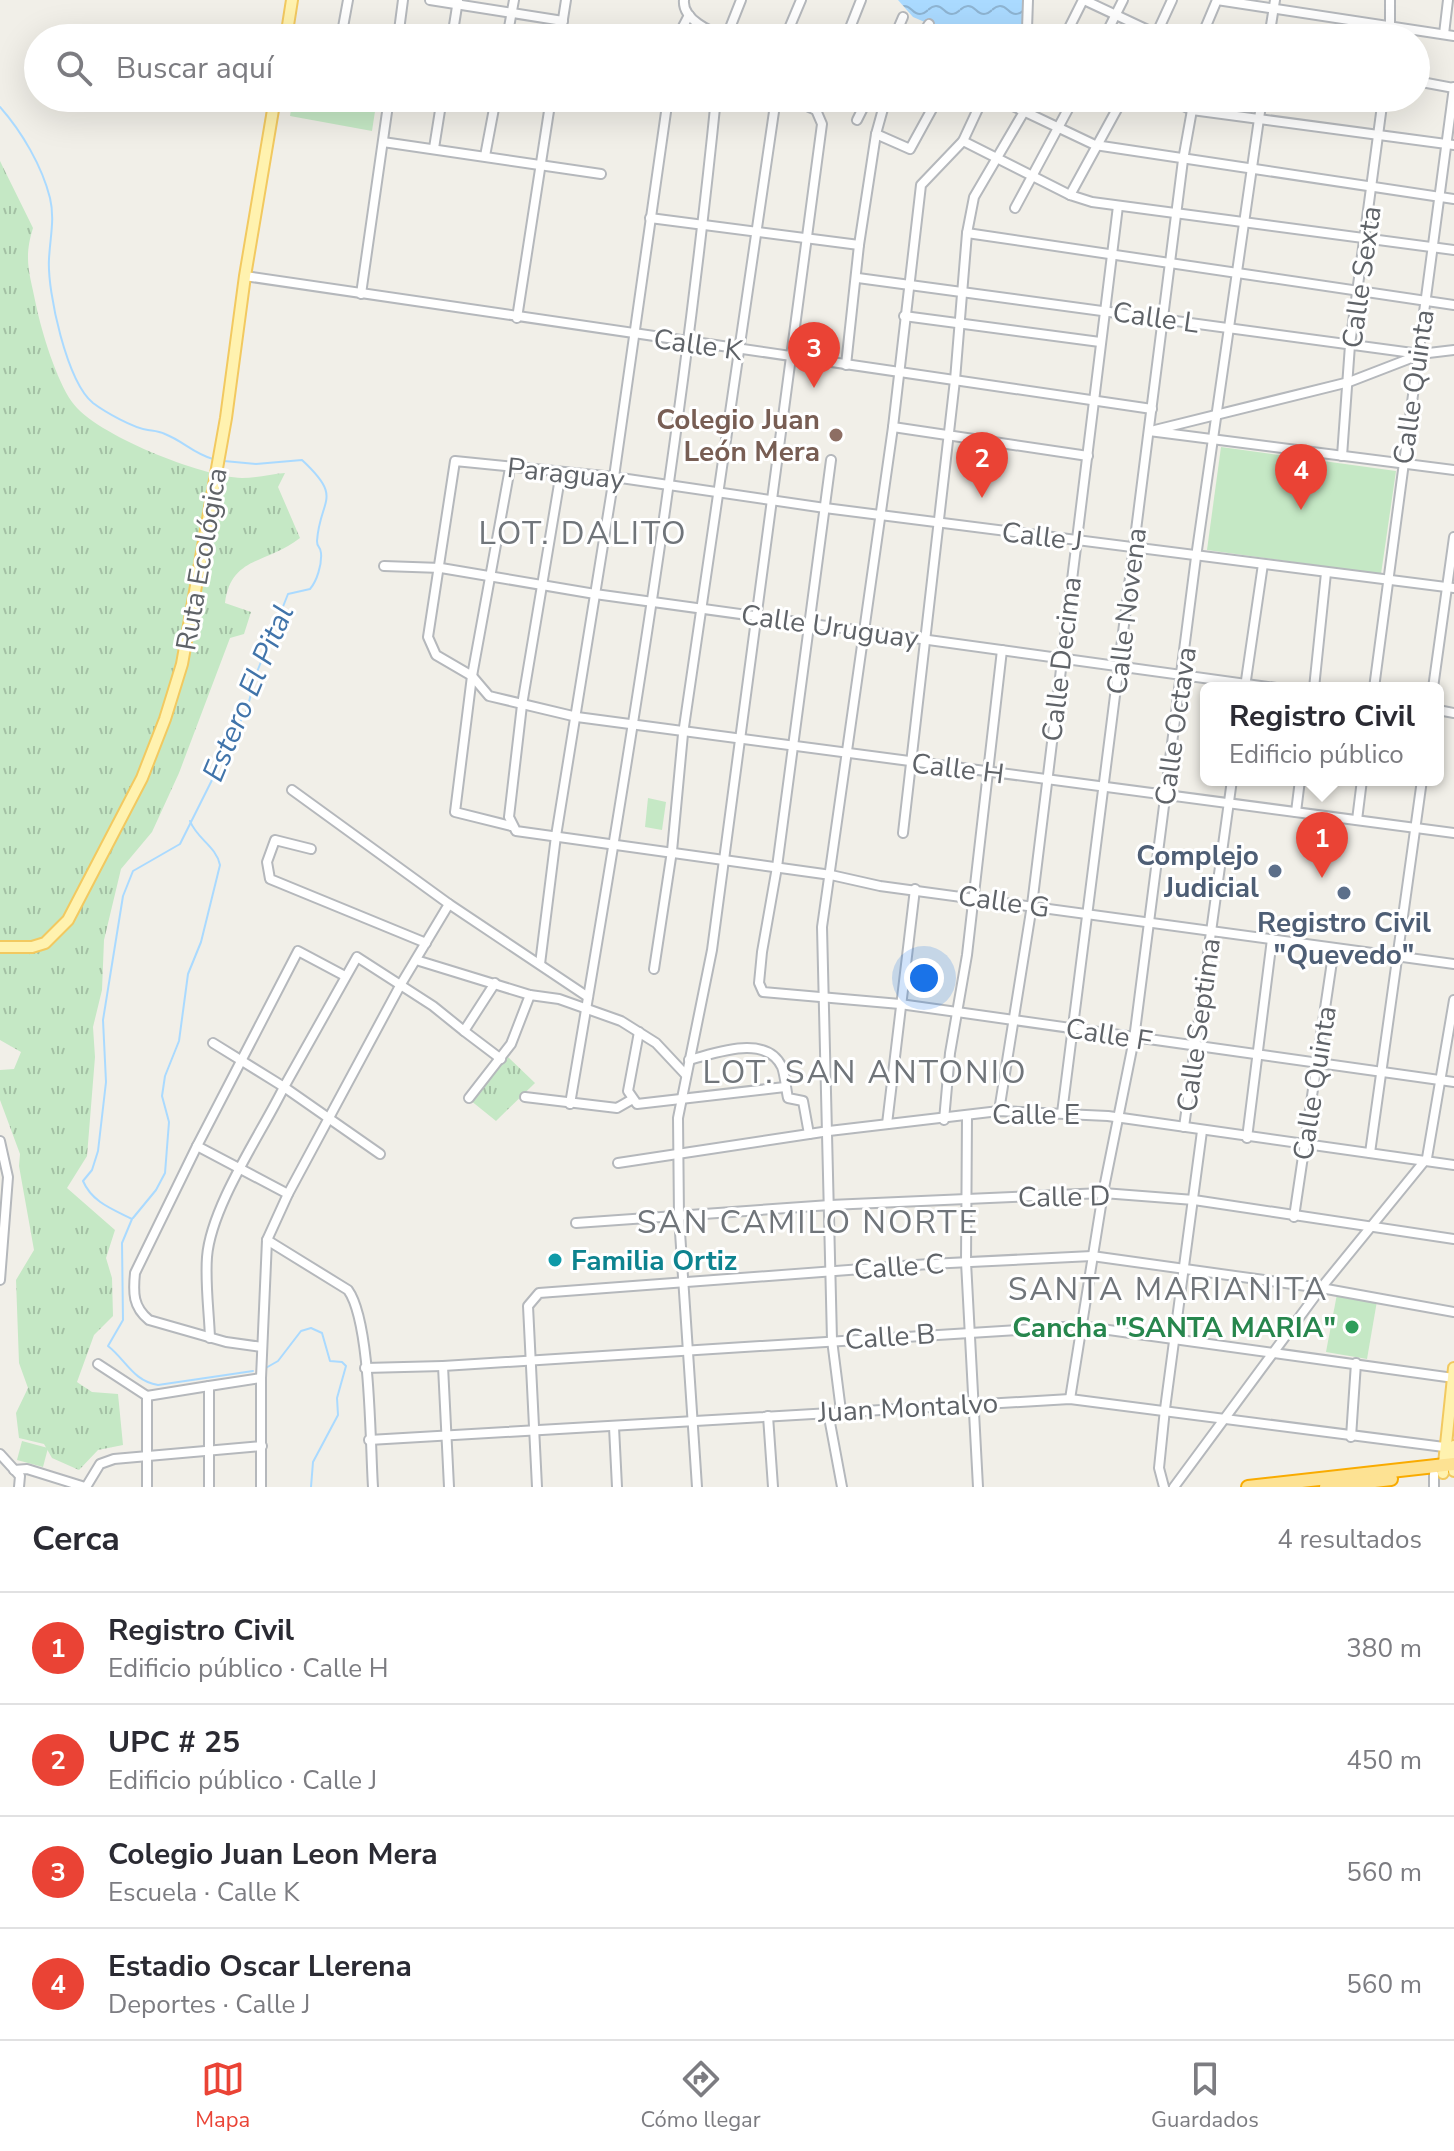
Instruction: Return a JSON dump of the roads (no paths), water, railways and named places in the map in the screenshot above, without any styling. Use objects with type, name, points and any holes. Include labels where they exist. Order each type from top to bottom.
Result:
[{"type":"highway","points":[[1326,1487],[1384,1483],[1446,1471]]},
{"type":"highway","points":[[1248,1487],[1446,1471]]},
{"type":"main road","points":[[288,24],[292,0]]},
{"type":"main road","name":"Ruta Ecológica","points":[[0,947],[32,947],[56,934],[95,871],[142,778],[182,664],[226,418],[245,276],[273,112]]},
{"type":"main road","points":[[1446,1471],[1452,1447],[1454,1375]]},
{"type":"street","points":[[344,24],[348,0]]},
{"type":"street","points":[[400,24],[403,0]]},
{"type":"street","points":[[430,0],[563,21]]},
{"type":"street","points":[[510,24],[514,0]]},
{"type":"street","points":[[562,24],[566,0]]},
{"type":"street","points":[[684,0],[684,10],[703,24]]},
{"type":"street","points":[[732,24],[741,0]]},
{"type":"street","points":[[791,24],[801,0]]},
{"type":"street","points":[[852,24],[861,0]]},
{"type":"street","points":[[1027,24],[1028,0]]},
{"type":"street","points":[[1071,24],[1083,0],[1134,24]]},
{"type":"street","points":[[1111,24],[1123,0]]},
{"type":"street","points":[[1164,24],[1172,0]]},
{"type":"street","points":[[1207,24],[1217,0],[1275,4],[1381,24]]},
{"type":"street","points":[[1390,0],[1392,24]]},
{"type":"street","points":[[1444,34],[1448,0]]},
{"type":"street","points":[[454,24],[457,2]]},
{"type":"street","points":[[1271,24],[1275,4]]},
{"type":"street","points":[[684,24],[689,15]]},
{"type":"street","points":[[900,24],[903,17]]},
{"type":"street","points":[[1430,32],[1454,36]]},
{"type":"street","points":[[1430,83],[1454,87]]},
{"type":"street","name":"Calle Quinta","points":[[1375,682],[1432,247],[1450,144],[1454,87]]},
{"type":"street","points":[[361,294],[387,112]]},
{"type":"street","points":[[434,148],[440,112]]},
{"type":"street","points":[[485,156],[493,112]]},
{"type":"street","points":[[517,318],[549,112]]},
{"type":"street","points":[[540,964],[556,836],[614,477],[666,112]]},
{"type":"street","points":[[570,1104],[634,725],[704,223],[715,112]]},
{"type":"street","points":[[654,969],[672,851],[683,734],[774,112]]},
{"type":"street","points":[[697,1487],[676,1156],[681,1102],[712,950],[773,501],[822,124],[817,112]]},
{"type":"street","points":[[857,120],[861,112]]},
{"type":"street","points":[[846,365],[858,278],[859,245],[882,112]]},
{"type":"street","points":[[876,134],[910,149],[930,112]]},
{"type":"street","points":[[841,1411],[832,1340],[822,927],[893,427],[921,185],[963,141],[976,112]]},
{"type":"street","points":[[1015,208],[1067,112]]},
{"type":"street","points":[[1070,195],[1115,112]]},
{"type":"street","name":"Calle Novena","points":[[1062,1113],[1183,160],[1192,112]]},
{"type":"street","points":[[1209,112],[1450,144]]},
{"type":"street","name":"Calle Octava","points":[[1070,1399],[1103,1193],[1134,1039],[1196,557],[1261,112]]},
{"type":"street","name":"Calle Sexta","points":[[1342,456],[1350,345],[1381,112]]},
{"type":"street","points":[[903,833],[955,380],[967,233],[974,197],[1024,113],[1095,145],[1454,199]]},
{"type":"street","points":[[963,141],[1070,195],[1118,206],[1454,250]]},
{"type":"street","points":[[383,142],[601,174]]},
{"type":"street","name":"Calle Decima","points":[[999,1111],[1032,905],[1118,206]]},
{"type":"street","points":[[650,218],[859,245]]},
{"type":"street","points":[[967,233],[1454,305]]},
{"type":"street","name":"Calle K","points":[[245,276],[737,351],[898,371],[1152,409]]},
{"type":"street","name":"Calle L","points":[[858,278],[962,289],[1420,354],[1454,350]]},
{"type":"street","points":[[904,316],[1100,342]]},
{"type":"street","points":[[1149,431],[1349,382],[1420,354]]},
{"type":"street","points":[[893,427],[1088,456]]},
{"type":"street","points":[[1149,431],[1454,470]]},
{"type":"street","points":[[777,867],[831,460]]},
{"type":"street","name":"Paraguay","points":[[455,461],[614,477],[773,501]]},
{"type":"street","name":"Calle H","points":[[455,461],[428,637],[436,655],[472,676],[489,696],[577,717],[683,734],[1454,833]]},
{"type":"street","points":[[472,676],[493,576],[510,468]]},
{"type":"street","points":[[511,826],[509,817],[522,705],[561,472]]},
{"type":"street","name":"Calle J","points":[[773,501],[1388,582],[1450,587]]},
{"type":"street","points":[[1434,682],[1450,587],[1454,537]]},
{"type":"street","points":[[1246,682],[1263,564]]},
{"type":"street","name":"Calle Uruguay","points":[[384,566],[441,568],[595,594],[1222,682]]},
{"type":"street","points":[[1315,682],[1326,573]]},
{"type":"street","points":[[944,1120],[974,897],[1002,650]]},
{"type":"street","name":"Calle G","points":[[472,676],[455,812],[511,826],[516,831],[831,875],[880,886],[1454,964]]},
{"type":"street","name":"Calle Septima","points":[[1184,1127],[1231,786]]},
{"type":"street","points":[[1296,812],[1299,786]]},
{"type":"street","points":[[1357,820],[1361,786]]},
{"type":"street","points":[[1370,1153],[1421,786]]},
{"type":"street","points":[[292,790],[449,904],[588,997]]},
{"type":"street","points":[[311,849],[275,840],[267,862],[270,879],[426,943]]},
{"type":"street","name":"Calle F","points":[[777,867],[759,983],[763,992],[900,1004],[1454,1082]]},
{"type":"street","points":[[887,1124],[915,889]]},
{"type":"street","points":[[261,1487],[261,1378],[267,1240],[288,1194],[332,1119],[401,984],[449,904]]},
{"type":"street","points":[[1247,1138],[1272,939]]},
{"type":"street","name":"Calle Quinta","points":[[1294,1217],[1334,948]]},
{"type":"street","points":[[262,1347],[210,1338],[149,1320],[141,1313],[133,1294],[139,1259],[239,1059],[298,951],[345,976]]},
{"type":"street","points":[[210,1338],[207,1257],[224,1200],[345,976],[359,957],[401,984],[501,1059]]},
{"type":"street","points":[[416,960],[530,995],[559,999],[621,1021],[656,1043],[686,1075]]},
{"type":"street","points":[[464,1031],[495,983]]},
{"type":"street","points":[[469,1098],[501,1059],[530,995]]},
{"type":"street","points":[[1174,1487],[1321,1288],[1374,1227],[1429,1154],[1454,1000]]},
{"type":"street","points":[[639,1032],[628,1091],[631,1100],[641,1105],[785,1087]]},
{"type":"street","points":[[213,1043],[284,1087],[380,1154]]},
{"type":"street","points":[[689,1060],[753,1047],[769,1054],[781,1065],[788,1098],[803,1101],[809,1134]]},
{"type":"street","points":[[525,1097],[617,1108],[631,1100]]},
{"type":"street","name":"Calle E","points":[[618,1163],[829,1131],[944,1120],[999,1111],[1117,1117],[1247,1138],[1454,1165]]},
{"type":"street","points":[[967,1116],[966,1262],[978,1487]]},
{"type":"street","name":"Calle Septima","points":[[1164,1487],[1159,1468],[1165,1409],[1202,1131]]},
{"type":"street","points":[[0,1141],[8,1177],[0,1280]]},
{"type":"street","points":[[197,1146],[288,1194]]},
{"type":"street","name":"Calle D","points":[[576,1223],[830,1205],[1103,1193],[1194,1200],[1454,1239]]},
{"type":"street","points":[[267,1240],[348,1290],[359,1317],[373,1487]]},
{"type":"street","name":"Calle C","points":[[537,1487],[528,1306],[539,1293],[830,1271],[1092,1256],[1321,1288],[1454,1312]]},
{"type":"street","name":"Calle B","points":[[365,1368],[530,1363],[832,1340],[1080,1326],[1454,1375]]},
{"type":"street","points":[[1351,1437],[1356,1363]]},
{"type":"street","points":[[98,1364],[147,1396],[261,1378]]},
{"type":"street","points":[[443,1366],[449,1487]]},
{"type":"street","points":[[209,1386],[209,1487]]},
{"type":"street","points":[[147,1396],[147,1487]]},
{"type":"street","name":"Juan Montalvo","points":[[369,1440],[1070,1399],[1165,1409],[1351,1437],[1452,1447]]},
{"type":"street","points":[[828,1412],[842,1487]]},
{"type":"street","points":[[768,1416],[773,1487]]},
{"type":"street","points":[[614,1427],[617,1487]]},
{"type":"street","points":[[14,1470],[27,1469],[85,1487],[95,1470],[106,1461],[262,1446]]},
{"type":"street","points":[[0,1454],[20,1476],[19,1487]]},
{"type":"water","points":[[898,0],[1023,0],[1022,24],[929,24],[913,17]]},
{"type":"waterway","name":"Estero El Pital","points":[[0,107],[30,150],[50,198],[51,292],[60,336],[84,392],[93,403],[119,419],[142,429],[163,433],[213,459]]},
{"type":"waterway","name":"Estero El Pital","points":[[224,461],[256,464],[302,460],[315,473],[326,491],[317,541],[321,553],[320,567],[310,589],[288,594],[255,677],[247,710],[219,758],[217,770],[180,844],[133,871],[123,896],[103,1020],[106,1082],[98,1151],[92,1170],[83,1181],[97,1200],[132,1219],[122,1243],[123,1320],[108,1346],[136,1375],[158,1385],[253,1371]]},
{"type":"waterway","name":"Estero El Pital","points":[[133,1218],[156,1190],[165,1173],[169,1122],[162,1096],[165,1076],[179,1041],[188,974],[201,942],[220,865],[215,853],[190,821]]},
{"type":"waterway","name":"Estero El Pital","points":[[264,1369],[278,1361],[301,1331],[311,1328],[322,1333],[330,1361],[342,1362],[346,1366],[337,1398],[338,1415],[313,1462],[311,1487]]},
{"type":"place","name":"Colegio Juan Leon Mera","points":[[814,388]]},
{"type":"place","name":"Colegio Juan León Mera","points":[[836,435]]},
{"type":"place","name":"UPC # 25","points":[[982,498]]},
{"type":"place","name":"Estadio Oscar Llerena","points":[[1301,510]]},
{"type":"place","name":"Complejo Judicial","points":[[1275,871]]},
{"type":"place","name":"Registro Civil","points":[[1322,878]]},
{"type":"place","name":"Registro Civil \"Quevedo\"","points":[[1344,893]]},
{"type":"place","name":"Familia Ortiz","points":[[555,1260]]},
{"type":"place","name":"Cancha \"SANTA MARIA\"","points":[[1352,1327]]},
{"type":"district","name":"LOT. DALITO","points":[[583,533]]},
{"type":"district","name":"LOT. SAN ANTONIO","points":[[865,1072]]},
{"type":"district","name":"SAN CAMILO NORTE","points":[[808,1222]]},
{"type":"district","name":"SANTA MARIANITA","points":[[1168,1289]]}]
